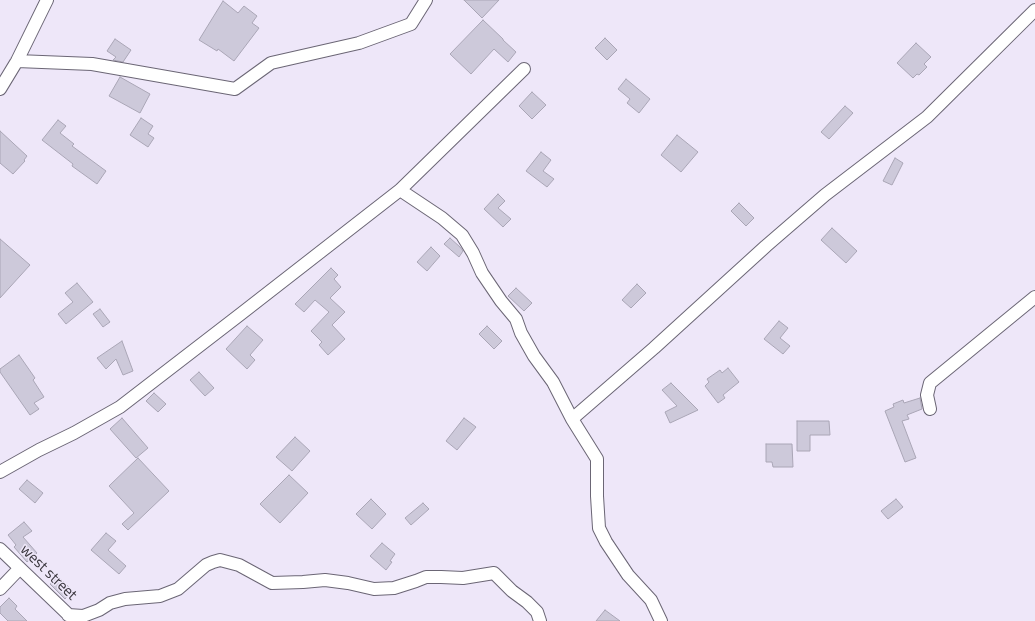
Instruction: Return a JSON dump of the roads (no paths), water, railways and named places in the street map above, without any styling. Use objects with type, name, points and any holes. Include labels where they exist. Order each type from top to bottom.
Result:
[{"type":"street","points":[[0,90],[47,0]]},
{"type":"street","points":[[17,60],[92,64],[236,89],[271,63],[359,43],[411,24],[426,0]]},
{"type":"street","points":[[572,419],[825,195],[927,117],[1035,10]]},
{"type":"street","points":[[0,472],[120,407],[400,190],[524,69]]},
{"type":"street","points":[[400,190],[442,218],[462,235],[473,253],[482,273],[501,301],[516,319],[521,333],[534,356],[553,382],[572,419],[597,459],[597,496],[600,528],[606,542],[628,575],[651,600],[661,621]]},
{"type":"street","points":[[930,409],[927,395],[930,384],[1035,297]]},
{"type":"street","name":"west street","points":[[0,549],[71,618]]},
{"type":"street","points":[[71,618],[83,616],[99,610],[110,603],[125,599],[160,596],[178,589],[206,565],[220,560],[239,565],[272,583],[325,580],[348,582],[374,589],[394,588],[416,582],[426,577],[463,578],[494,573],[512,591],[527,602],[537,612],[540,621]]},
{"type":"street","points":[[0,589],[20,568]]}]
